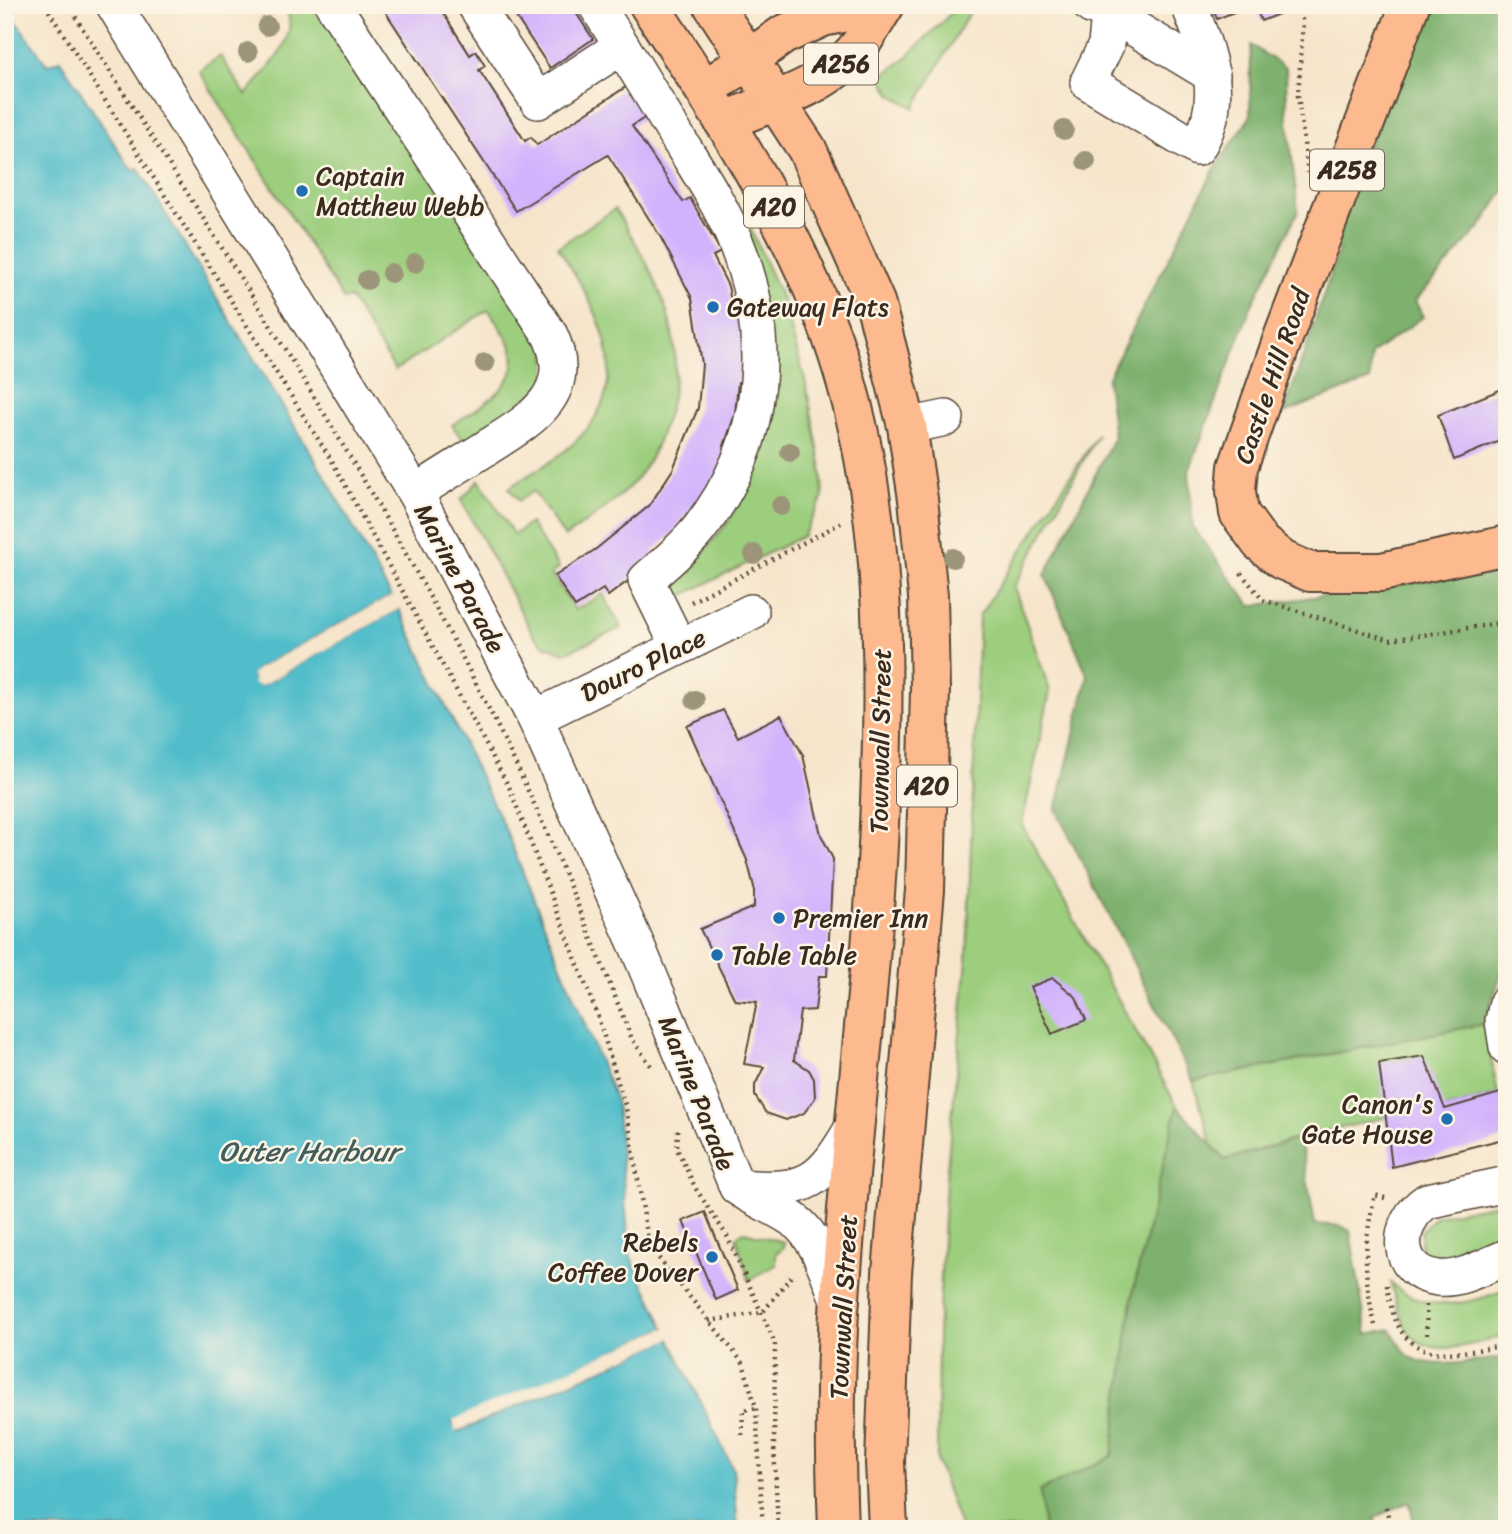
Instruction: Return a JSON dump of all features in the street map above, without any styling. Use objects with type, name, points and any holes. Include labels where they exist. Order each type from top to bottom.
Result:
[{"type":"main road","name":"Townwall Street","points":[[649,5],[715,106],[776,211],[816,296],[842,367],[860,434],[871,504],[882,603],[883,735],[876,904],[839,1301],[835,1459],[838,1529]]},
{"type":"main road","name":"Townwall Street","points":[[713,5],[777,99],[807,149],[875,302],[907,426],[928,596],[930,689],[925,890],[892,1273],[891,1519]]},
{"type":"main road","name":"A256","points":[[715,106],[750,61],[783,35],[823,17],[883,5]]},
{"type":"main road","name":"A256","points":[[715,106],[777,99],[802,88],[842,64],[855,51],[883,5]]},
{"type":"main road","name":"Castle Hill Road","points":[[1410,5],[1284,335],[1238,467],[1236,491],[1240,513],[1260,542],[1282,560],[1310,572],[1381,572],[1507,545]]},
{"type":"street","name":"Marine Parade","points":[[114,5],[415,493],[535,718],[638,948],[737,1187],[759,1203],[796,1221],[812,1240],[839,1301]]},
{"type":"street","points":[[333,5],[550,335],[558,357],[556,383],[543,406],[526,423],[415,493]]},
{"type":"street","points":[[475,5],[538,102],[622,46]]},
{"type":"street","points":[[596,5],[733,236],[746,271],[760,339],[761,373],[758,397],[742,450],[729,481],[699,530],[646,580],[679,646]]},
{"type":"street","points":[[1103,8],[1106,45],[1088,82],[1197,148],[1212,114],[1212,75],[1206,48],[1189,5]]},
{"type":"street","points":[[1103,8],[1212,75]]},
{"type":"street","points":[[907,426],[946,418]]},
{"type":"street","name":"Douro Place","points":[[535,718],[751,612]]},
{"type":"street","name":"Marine Parade","points":[[737,1187],[775,1190],[811,1181],[832,1164],[856,1122]]},
{"type":"street","points":[[1507,1184],[1427,1201],[1416,1208],[1405,1223],[1401,1241],[1410,1263],[1435,1278],[1455,1277],[1507,1257]]},
{"type":"path","points":[[45,5],[332,461],[510,789],[598,1017],[626,1108],[649,1246],[743,1363],[756,1408],[763,1529]]},
{"type":"path","points":[[68,5],[352,460],[425,590],[491,712],[534,803],[632,1039],[659,1075]]},
{"type":"path","points":[[1298,5],[1303,23],[1298,96],[1308,170]]},
{"type":"path","points":[[665,615],[814,540],[871,504]]},
{"type":"path","points":[[1236,568],[1263,600],[1390,640],[1507,622]]},
{"type":"path","points":[[678,1126],[677,1149],[696,1188],[727,1236],[775,1343],[774,1445],[778,1529]]},
{"type":"path","points":[[709,1321],[763,1312],[785,1287],[812,1240]]},
{"type":"path","points":[[1385,1276],[1388,1296],[1414,1347],[1434,1354],[1507,1345]]},
{"type":"path","points":[[1425,1295],[1427,1336]]},
{"type":"path","points":[[742,1435],[743,1410],[756,1408]]},
{"type":"path","points":[[1386,1507],[1391,1529]]},
{"type":"green space","points":[[284,5],[325,5],[546,342],[546,385],[468,447],[452,425],[495,395],[511,375],[514,362],[510,344],[490,312],[488,310],[395,370],[350,298],[344,300],[199,71],[220,56],[246,95],[272,64],[286,41],[289,17]]},
{"type":"green space","points":[[959,5],[974,5],[914,108],[892,95],[881,77],[906,58]]},
{"type":"green space","points":[[1425,5],[1507,5],[1507,187],[1481,226],[1415,301],[1423,317],[1371,354],[1370,380],[1284,413],[1339,249],[1332,239]]},
{"type":"green space","points":[[1251,45],[1286,68],[1287,113],[1298,211],[1250,309],[1189,471],[1193,528],[1251,606],[1507,569],[1507,957],[1484,1024],[1193,1081],[1056,810],[1088,676],[1045,575],[1114,437],[1107,379],[1215,168],[1250,117]]},
{"type":"green space","points":[[714,171],[749,225],[783,301],[805,380],[821,463],[823,497],[803,536],[673,600],[671,583],[699,558],[728,522],[748,484],[761,447],[775,389]]},
{"type":"green space","points":[[615,209],[646,261],[668,313],[675,368],[672,397],[657,443],[637,478],[608,506],[565,537],[533,491],[519,501],[509,488],[555,458],[579,438],[597,414],[607,390],[609,366],[597,317],[558,247]]},
{"type":"green space","points":[[1098,434],[1014,587],[1050,691],[1022,825],[1177,1106],[1133,1292],[1112,1456],[1041,1491],[1044,1529],[961,1529],[937,1462],[938,1335],[946,1179],[967,960],[979,616]]},
{"type":"green space","points":[[479,480],[514,535],[530,523],[559,568],[551,573],[575,610],[603,594],[621,628],[565,653],[544,645],[534,636],[461,500]]},
{"type":"green space","points":[[1484,1024],[1498,1094],[1445,1109],[1383,1118],[1300,1138],[1217,1162],[1193,1081]]},
{"type":"green space","points":[[1177,1106],[1225,1160],[1300,1138],[1315,1224],[1341,1226],[1350,1231],[1367,1334],[1390,1329],[1409,1356],[1430,1363],[1507,1357],[1507,1529],[1416,1529],[1409,1502],[1375,1517],[1377,1529],[1044,1529],[1040,1491],[1112,1456],[1133,1292]]},
{"type":"green space","points":[[1507,1202],[1507,1240],[1449,1261],[1425,1257],[1421,1250],[1421,1231],[1436,1216]]},
{"type":"green space","points":[[744,1232],[784,1242],[783,1248],[776,1253],[776,1265],[749,1280],[736,1237]]},
{"type":"green space","points":[[1390,1282],[1417,1299],[1446,1304],[1476,1300],[1507,1289],[1507,1335],[1453,1348],[1426,1345],[1415,1339],[1406,1328]]},
{"type":"water","name":"Outer Harbour","points":[[5,5],[47,65],[60,60],[132,171],[138,168],[329,483],[391,596],[255,670],[252,678],[261,686],[399,609],[506,831],[616,1101],[630,1255],[665,1328],[452,1423],[458,1432],[670,1339],[733,1469],[738,1529],[5,1529]]},
{"type":"pier","points":[[391,596],[393,599],[257,673],[256,681],[397,606],[399,609],[261,686],[254,684],[252,674],[255,670]]},
{"type":"pier","points":[[665,1328],[667,1331],[456,1423],[457,1428],[669,1336],[670,1339],[455,1431],[453,1420]]},
{"type":"building","name":"Gateway Flats","points":[[381,5],[438,5],[470,55],[476,51],[485,66],[479,70],[525,141],[531,137],[537,145],[632,83],[652,113],[632,126],[683,202],[690,198],[721,252],[713,256],[728,286],[734,317],[742,316],[746,382],[738,382],[735,414],[724,446],[731,448],[703,508],[695,503],[676,530],[652,552],[657,559],[608,596],[603,589],[575,607],[555,576],[596,549],[649,506],[673,469],[698,408],[702,364],[692,298],[660,236],[608,155],[516,211]]},
{"type":"building","points":[[508,5],[571,5],[593,39],[550,68]]},
{"type":"building","points":[[1212,5],[1251,5],[1217,19]]},
{"type":"building","points":[[1255,5],[1293,5],[1294,8],[1261,21]]},
{"type":"building","points":[[1507,387],[1507,438],[1454,460],[1438,415]]},
{"type":"building","name":"Premier Inn","points":[[723,710],[738,737],[781,715],[803,755],[821,835],[833,859],[827,976],[819,976],[815,1010],[800,1011],[794,1060],[809,1070],[814,1079],[815,1098],[804,1113],[786,1120],[766,1113],[755,1096],[755,1085],[764,1067],[744,1064],[757,1002],[735,1000],[700,929],[754,907],[754,887],[747,860],[687,726]]},
{"type":"building","points":[[1053,978],[1076,997],[1086,1020],[1052,1034],[1030,987]]},
{"type":"building","name":"Canon's Gate House","points":[[1424,1056],[1445,1109],[1507,1091],[1507,1138],[1392,1167],[1379,1063]]},
{"type":"building","points":[[705,1212],[738,1290],[716,1300],[683,1221]]},
{"type":"place","name":"Captain Matthew Webb","points":[[302,191]]},
{"type":"place","name":"Gateway Flats","points":[[713,307]]},
{"type":"place","name":"Premier Inn","points":[[779,918]]},
{"type":"place","name":"Table Table","points":[[717,955]]},
{"type":"place","name":"Canon's Gate House","points":[[1447,1119]]},
{"type":"place","name":"Rebels Coffee Dover","points":[[712,1257]]}]
